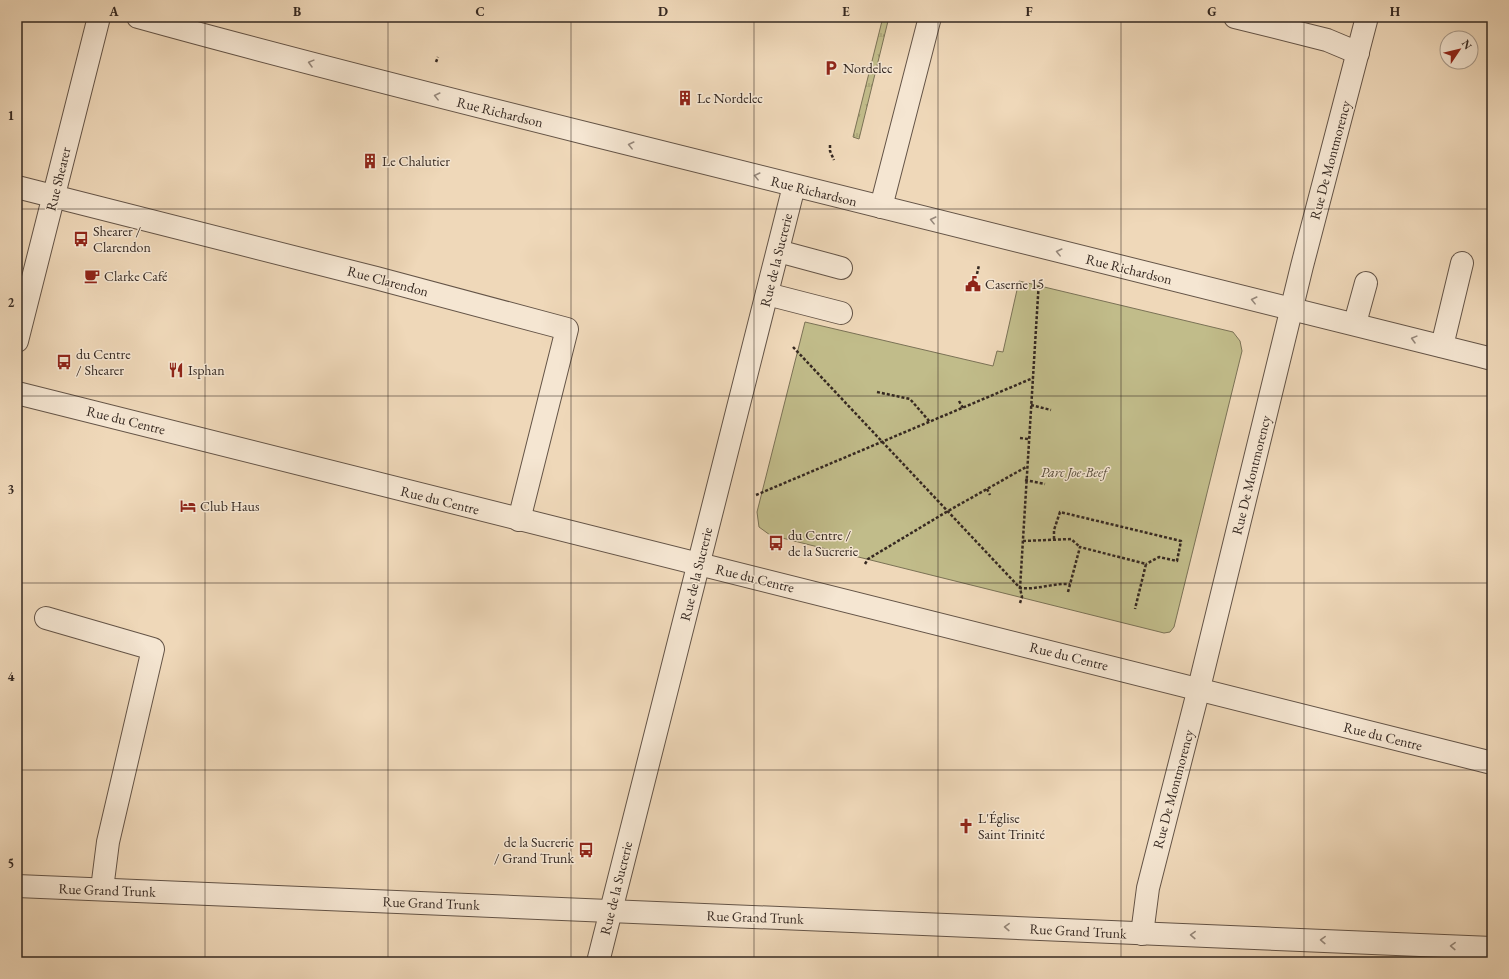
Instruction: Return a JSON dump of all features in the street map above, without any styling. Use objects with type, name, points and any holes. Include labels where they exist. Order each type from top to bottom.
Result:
[{"type":"street","name":"Rue Shearer","points":[[17,341],[99,17]]},
{"type":"street","name":"Rue Richardson","points":[[138,17],[429,94],[794,186],[1355,323],[1492,359]]},
{"type":"street","points":[[882,207],[930,17]]},
{"type":"street","points":[[1235,17],[1327,40],[1358,53]]},
{"type":"street","name":"Rue De Montmorency","points":[[1142,934],[1148,888],[1199,688],[1292,308],[1367,17]]},
{"type":"street","name":"Rue de la Sucrerie","points":[[598,962],[794,186]]},
{"type":"street","name":"Rue Clarendon","points":[[17,187],[567,329],[519,520]]},
{"type":"street","points":[[778,251],[841,268]]},
{"type":"street","points":[[1442,346],[1462,264]]},
{"type":"street","points":[[1355,323],[1366,283]]},
{"type":"street","points":[[767,294],[841,313]]},
{"type":"street","name":"Rue du Centre","points":[[17,393],[519,520],[1199,688],[1492,763]]},
{"type":"street","points":[[46,618],[153,649],[108,842],[102,889]]},
{"type":"street","name":"Rue Grand Trunk","points":[[17,886],[1492,948]]},
{"type":"path","points":[[436,62],[438,57]]},
{"type":"path","points":[[830,145],[830,151],[834,160]]},
{"type":"path","points":[[976,274],[979,265]]},
{"type":"path","points":[[1020,603],[1022,598],[1020,588],[1022,541],[1039,280]]},
{"type":"path","points":[[793,347],[1020,588],[1030,589],[1060,584],[1070,584]]},
{"type":"path","points":[[756,495],[1033,378]]},
{"type":"path","points":[[877,392],[910,399],[930,422]]},
{"type":"path","points":[[959,401],[963,408]]},
{"type":"path","points":[[1031,405],[1051,410]]},
{"type":"path","points":[[1020,438],[1028,439]]},
{"type":"path","points":[[865,564],[868,559],[948,511],[1027,467]]},
{"type":"path","points":[[1026,480],[1045,484]]},
{"type":"path","points":[[987,489],[990,495]]},
{"type":"path","points":[[1022,541],[1071,539],[1080,547],[1146,564],[1159,557],[1177,561],[1181,541],[1060,512],[1054,530],[1054,539]]},
{"type":"path","points":[[1068,592],[1080,547]]},
{"type":"path","points":[[1135,609],[1146,564]]},
{"type":"green space","points":[[883,17],[889,17],[859,139],[853,137]]},
{"type":"green space","name":"Parc Joe-Beef","points":[[1019,281],[1233,332],[1240,341],[1242,351],[1174,627],[1170,632],[1164,633],[770,535],[759,527],[757,512],[805,322],[993,366],[997,351],[1003,352]]},
{"type":"place","name":"Nordelec","points":[[831,68]]},
{"type":"place","name":"Le Nordelec","points":[[685,98]]},
{"type":"place","name":"Le Chalutier","points":[[370,161]]},
{"type":"place","name":"Shearer / Clarendon","points":[[81,239]]},
{"type":"place","name":"Clarke Café","points":[[92,276]]},
{"type":"place","name":"Caserne 15","points":[[973,284]]},
{"type":"place","name":"du Centre / Shearer","points":[[64,362]]},
{"type":"place","name":"Isphan","points":[[176,370]]},
{"type":"place","name":"Club Haus","points":[[188,506]]},
{"type":"place","name":"du Centre / de la Sucrerie","points":[[776,543]]},
{"type":"place","name":"L'Église Saint Trinité","points":[[966,826]]},
{"type":"place","name":"de la Sucrerie / Grand Trunk","points":[[586,850]]}]
